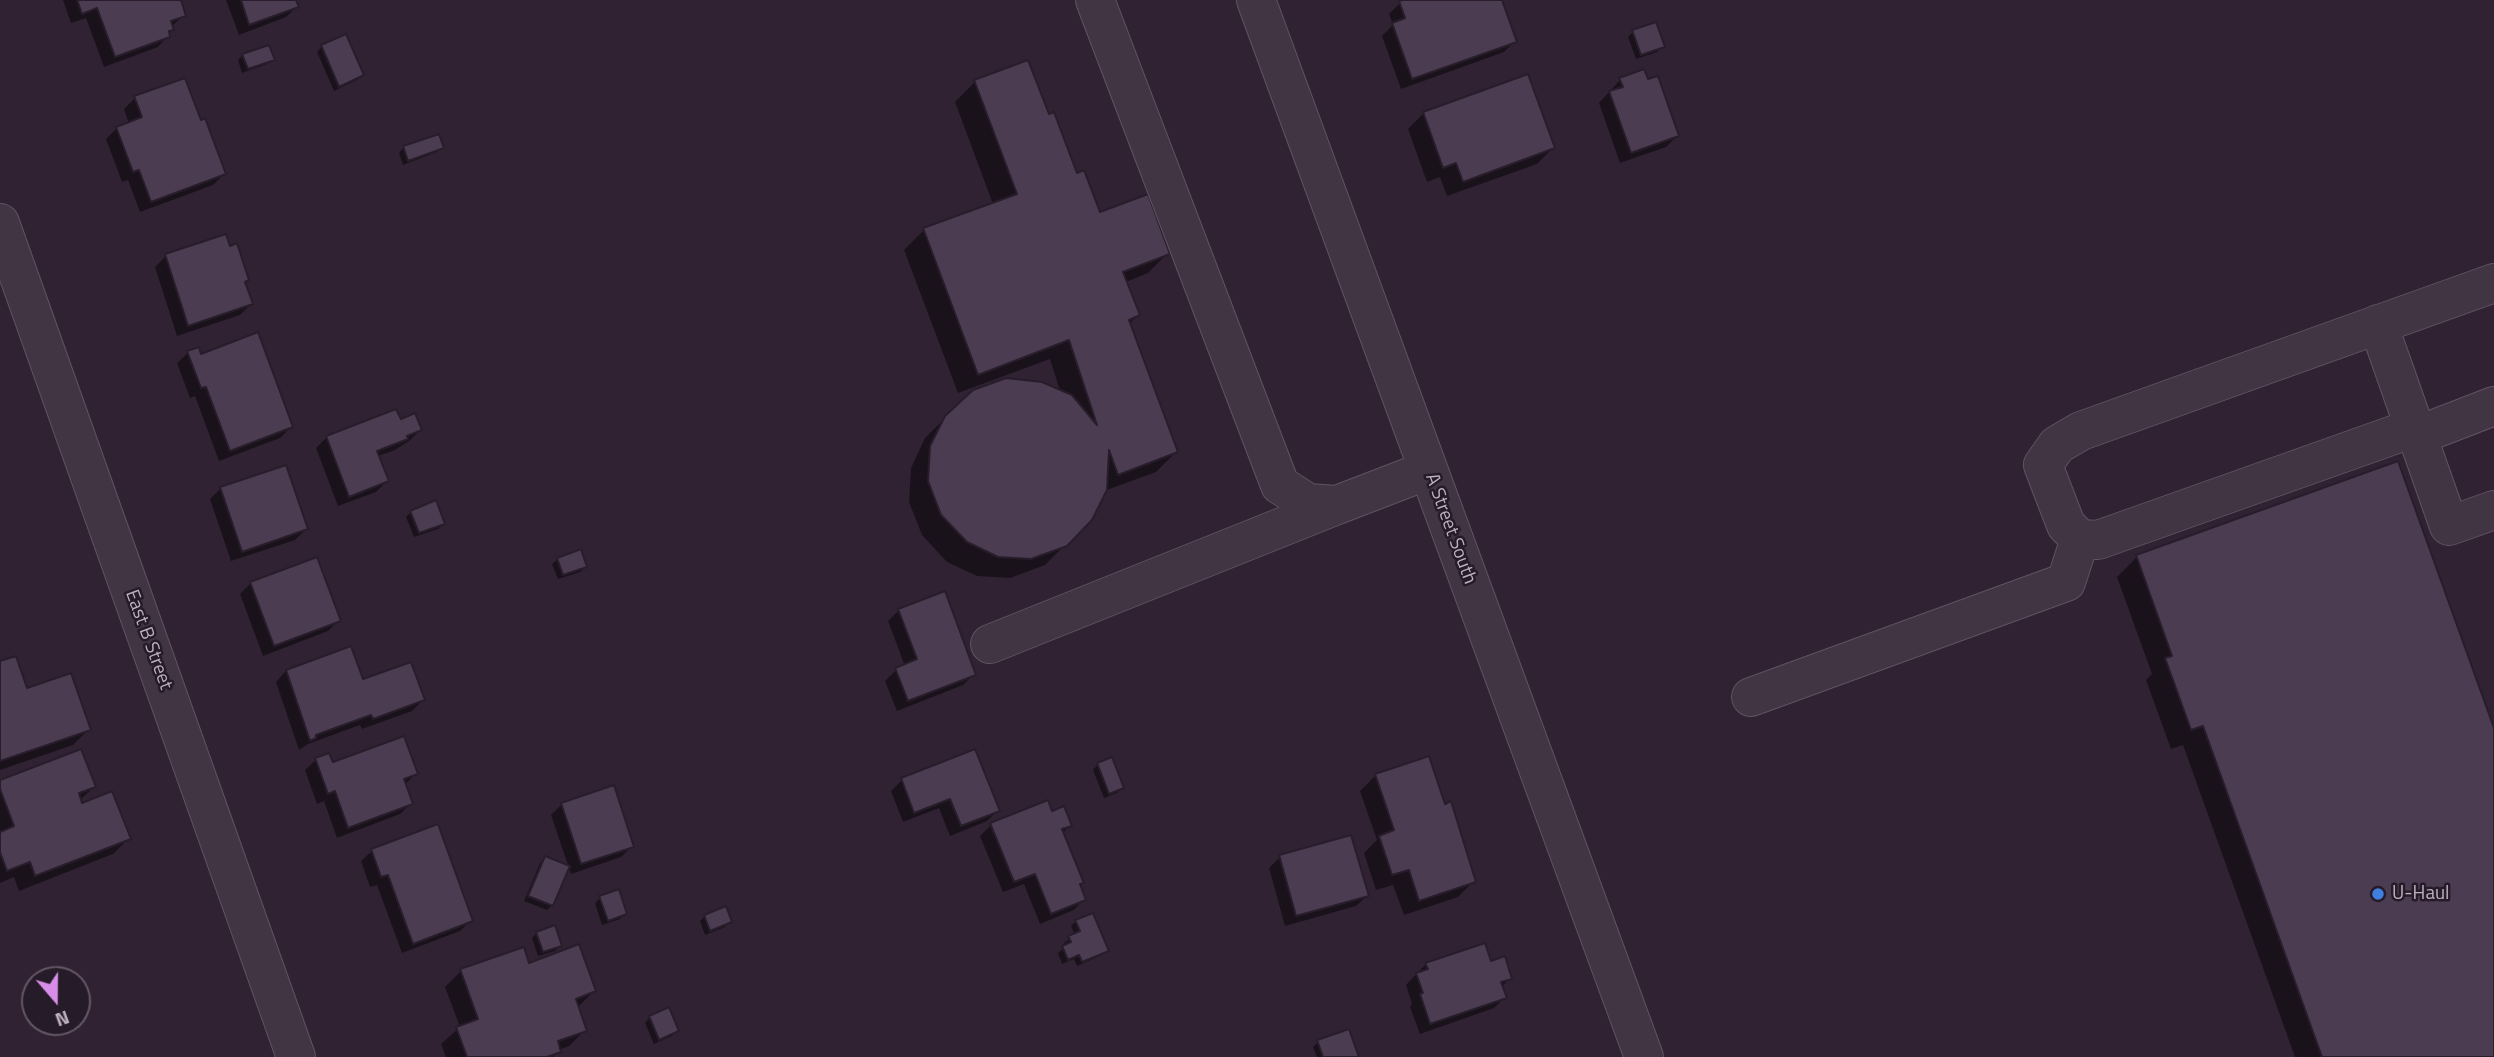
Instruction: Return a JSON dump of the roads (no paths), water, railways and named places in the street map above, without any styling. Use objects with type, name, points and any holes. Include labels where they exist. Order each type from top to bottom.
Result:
[{"type":"street","points":[[1095,0],[1280,485],[1308,503],[1337,505]]},
{"type":"street","name":"A Street South","points":[[1256,0],[1644,1057]]},
{"type":"street","name":"East B Street","points":[[0,223],[296,1057]]},
{"type":"street","points":[[2494,283],[2081,431],[2057,445],[2043,464],[2066,524],[2080,539],[2098,540],[2494,406]]},
{"type":"street","points":[[2378,324],[2449,526],[2494,510]]},
{"type":"street","points":[[990,644],[1428,470]]},
{"type":"street","points":[[1751,697],[2066,582],[2080,539]]},
{"type":"place","name":"U-Haul","points":[[2378,894]]}]
